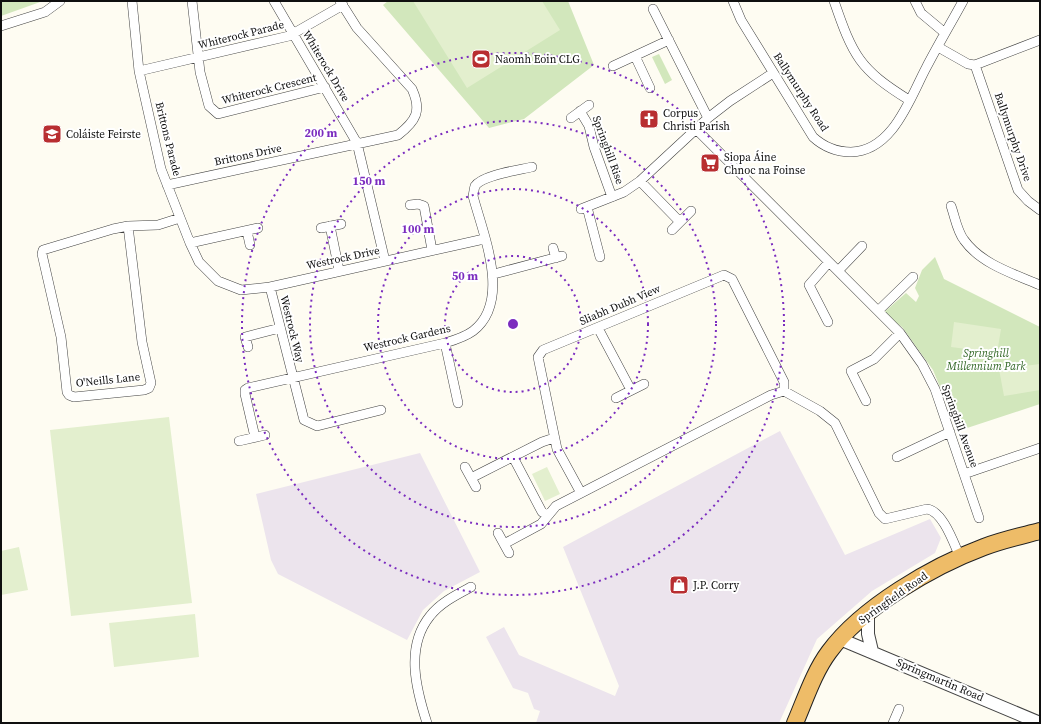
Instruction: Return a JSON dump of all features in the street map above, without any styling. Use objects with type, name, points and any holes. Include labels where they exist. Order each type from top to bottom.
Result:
[{"type":"highway","name":"Springfield Road","points":[[795,723],[824,659],[840,638],[868,613],[917,579],[960,557],[985,546],[1040,531]]},
{"type":"street","points":[[1,26],[45,12],[60,1]]},
{"type":"street","name":"Brittons Parade","points":[[132,1],[139,71],[161,169],[190,243],[199,262],[210,275]]},
{"type":"street","name":"Whiterock Crescent","points":[[192,1],[198,58],[209,106],[218,114],[325,87]]},
{"type":"street","name":"Whiterock Drive","points":[[274,1],[357,143],[384,261]]},
{"type":"street","name":"Ballymurphy Road","points":[[733,1],[741,20],[813,137],[821,144],[831,149],[845,152],[870,148],[883,139],[890,131],[909,100],[963,1]]},
{"type":"street","points":[[834,1],[852,49],[862,64],[885,85],[909,100]]},
{"type":"street","points":[[916,1],[921,13],[945,33]]},
{"type":"street","name":"Whiterock Parade","points":[[139,71],[293,34],[342,3]]},
{"type":"street","name":"Brittons Drive","points":[[167,185],[398,135],[408,127],[415,116],[418,101],[412,89],[357,28],[342,3]]},
{"type":"street","points":[[653,9],[708,118]]},
{"type":"street","points":[[613,66],[669,40]]},
{"type":"street","points":[[938,47],[968,64],[975,65],[1040,40]]},
{"type":"street","points":[[635,56],[650,88]]},
{"type":"street","name":"Ballymurphy Drive","points":[[975,65],[1018,190],[1028,201],[1040,210]]},
{"type":"street","points":[[600,257],[584,208],[624,192],[640,181],[708,118],[730,101],[773,73]]},
{"type":"street","name":"Springhill Rise","points":[[571,118],[589,105]]},
{"type":"street","name":"Springhill Rise","points":[[580,111],[589,126],[594,147],[612,197]]},
{"type":"street","name":"Springhill Avenue","points":[[696,129],[879,310],[900,333],[929,377],[950,432],[979,518]]},
{"type":"street","name":"Westrock Gardens","points":[[255,437],[245,390],[292,377],[445,343],[460,338],[473,331],[484,320],[490,307],[494,289],[494,274],[473,196],[474,189],[476,185],[484,178],[532,167]]},
{"type":"street","points":[[640,181],[680,222]]},
{"type":"street","points":[[410,205],[418,204],[424,206],[432,250]]},
{"type":"street","points":[[951,206],[958,229],[964,240],[982,258],[1040,285]]},
{"type":"street","points":[[672,230],[691,211]]},
{"type":"street","name":"O'Neills Lane","points":[[128,226],[142,342],[152,383],[149,388],[144,390],[74,397],[69,395],[67,392],[61,338],[42,254],[47,248],[128,226],[158,225],[180,218]]},
{"type":"street","points":[[339,270],[326,227],[341,224]]},
{"type":"street","points":[[190,243],[258,228]]},
{"type":"street","points":[[247,231],[250,245]]},
{"type":"street","name":"Westrock Drive","points":[[210,275],[229,287],[241,290],[270,287],[339,270],[484,239]]},
{"type":"street","points":[[838,271],[862,246]]},
{"type":"street","points":[[494,274],[559,257],[553,248]]},
{"type":"street","points":[[828,322],[809,285],[829,262]]},
{"type":"street","name":"Sliabh Dubh View","points":[[581,493],[557,450],[538,357],[543,350],[724,275],[732,278],[784,382],[784,392]]},
{"type":"street","points":[[879,310],[913,277]]},
{"type":"street","name":"Westrock Way","points":[[270,287],[304,420],[310,425],[317,426],[381,410]]},
{"type":"street","points":[[248,347],[244,337],[280,328]]},
{"type":"street","points":[[598,328],[631,390]]},
{"type":"street","points":[[866,402],[851,371],[874,359],[900,333]]},
{"type":"street","points":[[445,343],[458,403]]},
{"type":"street","points":[[616,398],[644,384]]},
{"type":"street","points":[[504,544],[542,524],[551,510],[562,503],[771,395],[784,392],[820,411],[835,423],[879,513],[885,519],[932,510],[940,518],[960,557]]},
{"type":"street","points":[[897,457],[950,432]]},
{"type":"street","points":[[239,441],[265,435]]},
{"type":"street","points":[[471,478],[554,438]]},
{"type":"street","points":[[964,474],[1040,448]]},
{"type":"street","points":[[513,457],[542,512],[548,515]]},
{"type":"street","points":[[465,467],[476,487]]},
{"type":"street","points":[[498,533],[509,553]]},
{"type":"street","points":[[427,723],[416,683],[414,661],[421,631],[430,616],[443,603],[470,587]]},
{"type":"street","points":[[868,613],[868,634],[872,651]]},
{"type":"street","name":"Springmartin Road","points":[[840,638],[1040,723]]},
{"type":"street","points":[[893,723],[899,709]]},
{"type":"shaded area","points":[[780,431],[845,555],[930,519],[941,538],[935,553],[872,591],[817,639],[779,723],[536,723],[540,711],[534,709],[528,693],[513,688],[486,637],[504,627],[519,655],[615,696],[619,686],[563,547]]},
{"type":"shaded area","points":[[420,453],[480,572],[444,591],[423,610],[407,640],[278,574],[271,560],[256,494]]},
{"type":"green space","points":[[1,1],[43,1],[1,16]]},
{"type":"green space","points":[[388,1],[568,1],[594,65],[524,119],[489,128],[383,5]]},
{"type":"green space","name":"Naomh Eoin CLG","points":[[413,1],[542,1],[560,30],[467,88]]},
{"type":"green space","points":[[659,54],[672,80],[665,84],[652,57]]},
{"type":"green space","name":"Springhill Millennium Park","points":[[935,257],[944,279],[1040,327],[1040,404],[958,431],[933,370],[902,327],[882,314],[906,293],[916,302],[919,296],[915,288],[922,270]]},
{"type":"green space","points":[[954,322],[1001,329],[997,353],[951,347]]},
{"type":"green space","points":[[1040,364],[1040,390],[1004,396],[999,369]]},
{"type":"green space","points":[[169,417],[192,603],[71,616],[50,430]]},
{"type":"green space","points":[[547,467],[560,494],[545,501],[532,474]]},
{"type":"green space","points":[[19,547],[28,590],[1,595],[1,551]]},
{"type":"green space","points":[[195,614],[199,657],[114,667],[109,623]]},
{"type":"place","name":"Naomh Eoin CLG","points":[[481,59]]},
{"type":"place","name":"Corpus Christi Parish","points":[[649,119]]},
{"type":"place","name":"Coláiste Feirste","points":[[52,134]]},
{"type":"place","name":"Siopa Áine Chnoc na Foinse","points":[[710,163]]},
{"type":"place","name":"J.P. Corry","points":[[679,585]]}]
